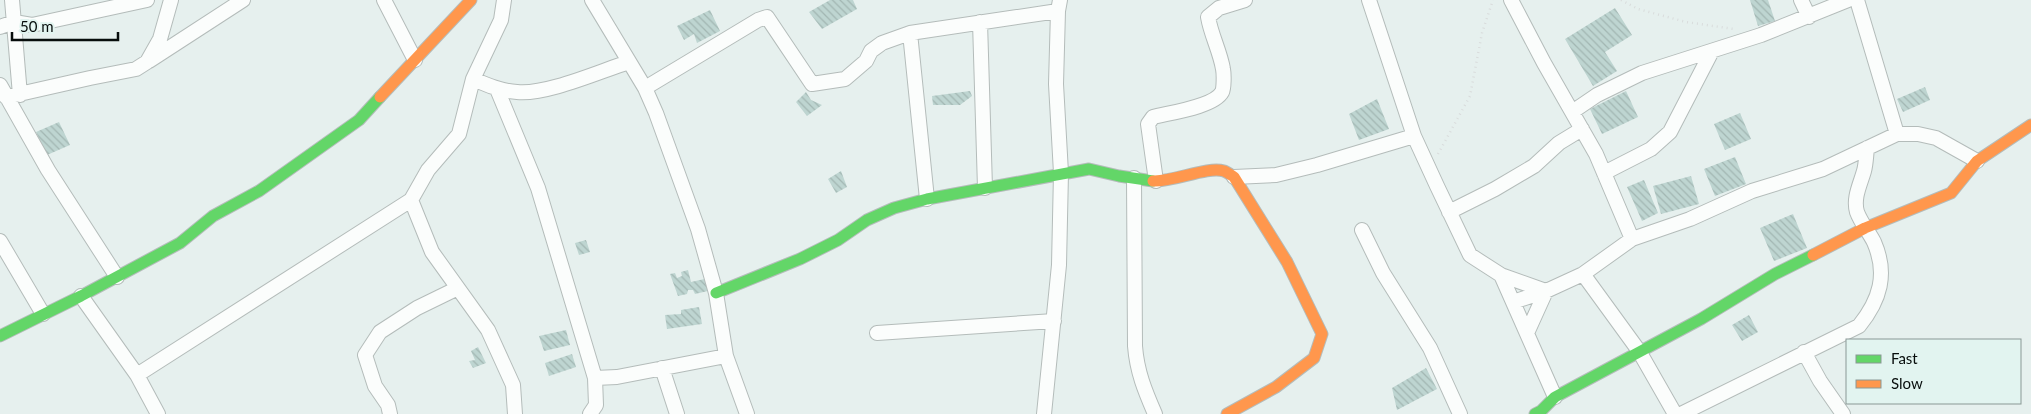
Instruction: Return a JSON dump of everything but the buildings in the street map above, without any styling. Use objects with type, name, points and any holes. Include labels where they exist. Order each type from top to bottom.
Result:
[{"type":"street","points":[[12,0],[14,22],[9,92],[48,170],[117,277]]},
{"type":"street","points":[[0,27],[14,22],[32,25],[147,0]]},
{"type":"street","points":[[146,62],[160,39],[171,0]]},
{"type":"street","points":[[9,92],[136,69],[243,0]]},
{"type":"street","points":[[384,0],[415,60]]},
{"type":"street","points":[[0,336],[81,296],[180,243],[213,216],[259,192],[359,120],[471,0]]},
{"type":"street","points":[[137,376],[411,200],[428,170],[459,134],[473,79],[502,20],[504,0]]},
{"type":"street","points":[[592,0],[646,88],[698,229],[716,293],[726,356],[747,414]]},
{"type":"street","points":[[1156,181],[1148,124],[1153,117],[1199,105],[1216,98],[1222,92],[1224,70],[1210,32],[1208,17],[1219,8],[1245,0]]},
{"type":"street","points":[[1368,0],[1414,136],[1470,255],[1502,275],[1546,291]]},
{"type":"street","points":[[1511,0],[1596,154],[1632,239]]},
{"type":"street","points":[[1801,0],[1809,17]]},
{"type":"street","points":[[1572,112],[1597,95],[1642,73],[1761,35],[1848,0]]},
{"type":"street","points":[[1858,0],[1897,134]]},
{"type":"street","points":[[646,88],[758,20],[767,17],[812,84],[845,79],[866,61],[872,50],[882,43],[910,33],[980,22],[1059,5],[1056,84],[1061,173],[1059,265],[1044,414]]},
{"type":"street","points":[[980,22],[985,188]]},
{"type":"street","points":[[910,33],[927,199]]},
{"type":"street","points":[[1604,173],[1651,148],[1670,132],[1712,51]]},
{"type":"street","points":[[473,79],[497,89],[519,93],[547,89],[629,62]]},
{"type":"street","points":[[497,89],[538,188],[595,378],[596,405],[590,414]]},
{"type":"street","points":[[1540,413],[1554,397],[1701,319],[1775,274],[1865,228],[1951,193],[1977,161],[2031,125]]},
{"type":"street","points":[[1450,212],[1534,166],[1559,143],[1582,129]]},
{"type":"street","points":[[1513,302],[1546,291],[1582,274],[1632,239],[1690,219],[1752,191],[1823,169],[1897,134],[1918,134],[1936,138],[1977,161]]},
{"type":"street","points":[[716,293],[800,259],[838,240],[868,220],[894,208],[927,199],[1089,169],[1156,181],[1212,170],[1224,171],[1234,176],[1276,175],[1317,165],[1414,136]]},
{"type":"street","points":[[1680,414],[1697,410],[1804,352],[1858,326],[1872,310],[1881,284],[1880,259],[1873,240],[1857,211],[1856,196],[1864,170],[1867,148]]},
{"type":"street","points":[[1227,414],[1276,387],[1314,358],[1322,334],[1286,262],[1234,176]]},
{"type":"street","points":[[1134,178],[1136,353],[1142,384],[1155,414]]},
{"type":"street","points":[[411,200],[432,252],[488,330],[513,385],[515,414]]},
{"type":"street","points":[[1362,230],[1383,273],[1430,348],[1460,414]]},
{"type":"street","points":[[0,241],[43,314]]},
{"type":"street","points":[[1582,274],[1640,351],[1675,414]]},
{"type":"street","points":[[1502,275],[1554,397]]},
{"type":"street","points":[[390,414],[388,405],[375,386],[365,355],[380,332],[417,308],[458,288]]},
{"type":"street","points":[[1527,333],[1546,291]]},
{"type":"street","points":[[81,296],[137,376],[158,414]]},
{"type":"street","points":[[877,333],[1054,321]]},
{"type":"street","points":[[1804,352],[1820,382],[1843,414]]},
{"type":"street","points":[[595,378],[617,377],[726,356]]},
{"type":"street","points":[[662,368],[677,414]]},
{"type":"path","points":[[1437,156],[1470,96],[1482,33],[1493,0]]},
{"type":"path","points":[[1621,0],[1638,9],[1686,22],[1739,30]]},
{"type":"traffic: fast","points":[[0,336],[81,296],[180,243],[213,216],[259,191],[359,120],[380,97]]},
{"type":"traffic: fast","points":[[716,293],[800,259],[838,240],[867,220],[894,208],[927,199],[1089,169],[1153,181]]},
{"type":"traffic: fast","points":[[1535,414],[1541,411],[1555,397],[1701,319],[1775,274],[1813,255]]},
{"type":"traffic: slow","points":[[380,97],[471,0]]},
{"type":"traffic: slow","points":[[1813,255],[1865,228],[1951,193],[1977,161],[2031,125]]},
{"type":"traffic: slow","points":[[1153,181],[1217,170],[1225,171],[1234,177],[1287,262],[1322,334],[1314,358],[1276,387],[1227,414]]}]
